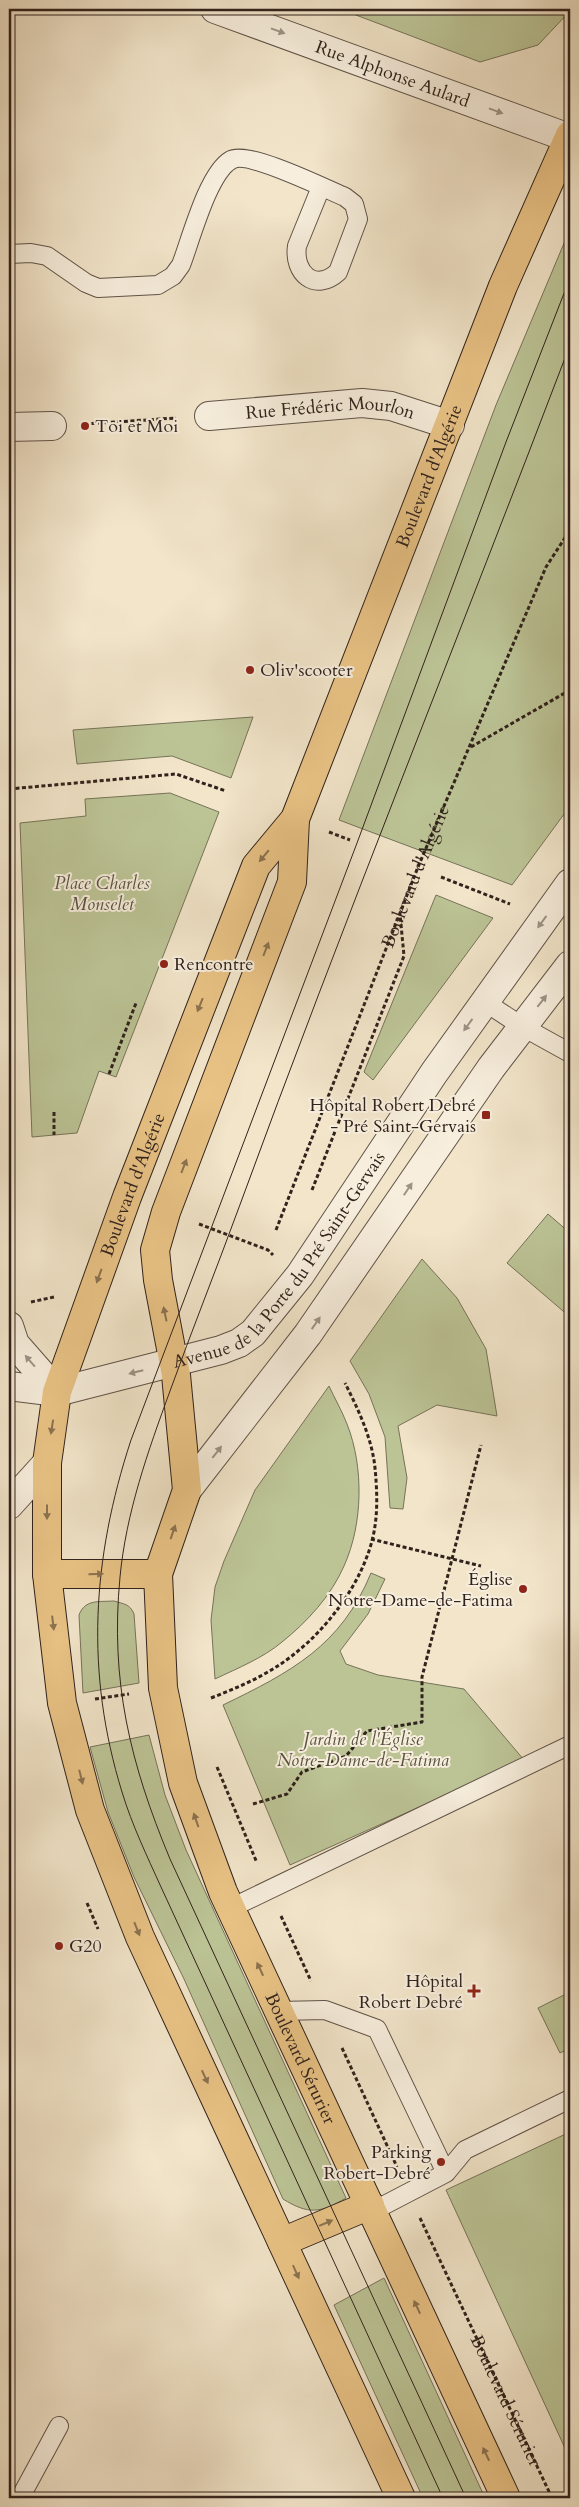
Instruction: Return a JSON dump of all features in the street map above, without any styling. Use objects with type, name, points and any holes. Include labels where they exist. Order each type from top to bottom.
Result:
[{"type":"main road","name":"Boulevard d'Algérie","points":[[47,1574],[46,1463],[57,1392],[132,1182],[256,866],[295,819],[503,286],[570,137]]},
{"type":"main road","name":"Boulevard d'Algérie","points":[[174,1362],[158,1280],[156,1250],[166,1212],[292,882],[295,819]]},
{"type":"main road","name":"Boulevard Sérurier","points":[[174,1362],[187,1490],[158,1574],[163,1688],[183,1783],[200,1833],[231,1908],[506,2498]]},
{"type":"main road","points":[[158,1574],[47,1574],[62,1703],[90,1810],[140,1937],[401,2498]]},
{"type":"main road","points":[[282,2242],[372,2208]]},
{"type":"street","name":"Rue Alphonse Aulard","points":[[215,9],[570,137]]},
{"type":"street","name":"Rue Frédéric Mourlon","points":[[209,416],[362,403],[391,406],[450,425]]},
{"type":"street","points":[[9,427],[52,426]]},
{"type":"street","name":"Avenue de la Porte du Pré Saint-Gervais","points":[[57,1392],[239,1343],[265,1320],[300,1275],[434,1072],[570,883]]},
{"type":"street","points":[[187,1490],[308,1334],[491,1068],[570,965]]},
{"type":"street","points":[[9,1326],[15,1344],[57,1392]]},
{"type":"street","points":[[9,1386],[57,1392]]},
{"type":"street","points":[[9,1506],[46,1463]]},
{"type":"lane","points":[[9,254],[31,252],[47,256],[86,283],[98,288],[158,284],[172,276],[181,265],[214,177],[231,159],[248,157],[321,187],[345,197],[354,204],[358,219],[338,272],[321,281],[310,280],[303,275],[296,256],[297,246],[321,187]]},
{"type":"lane","points":[[485,1002],[523,1027],[570,1053]]},
{"type":"lane","points":[[231,1908],[570,1745]]},
{"type":"lane","points":[[279,2011],[325,2010],[377,2029],[446,2173]]},
{"type":"lane","points":[[372,2208],[446,2173],[465,2150],[570,2100]]},
{"type":"lane","points":[[20,2498],[59,2426]]},
{"type":"path","points":[[101,424],[178,418]]},
{"type":"path","name":"Boulevard d'Algérie","points":[[276,1230],[400,914],[546,567],[570,530]]},
{"type":"path","points":[[470,748],[570,690]]},
{"type":"path","points":[[9,789],[176,774],[226,791]]},
{"type":"path","points":[[328,832],[350,840]]},
{"type":"path","points":[[441,877],[510,904]]},
{"type":"path","points":[[310,1196],[404,956],[400,914]]},
{"type":"path","points":[[109,1074],[136,1003]]},
{"type":"path","points":[[54,1112],[54,1135]]},
{"type":"path","points":[[196,1223],[268,1250]]},
{"type":"path","points":[[211,1698],[249,1683],[278,1666],[307,1644],[334,1615],[351,1589],[372,1539],[377,1502],[375,1466],[358,1408],[344,1382]]},
{"type":"path","points":[[253,1804],[287,1794],[302,1772],[346,1756],[367,1731],[422,1722],[422,1677],[481,1445]]},
{"type":"path","points":[[372,1539],[481,1566]]},
{"type":"path","points":[[62,1703],[163,1688]]},
{"type":"path","points":[[214,1758],[269,1890],[312,1983]]},
{"type":"path","points":[[341,2047],[400,2174]]},
{"type":"path","name":"Boulevard Sérurier","points":[[417,2212],[552,2498]]},
{"type":"green space","points":[[340,9],[570,9],[570,11],[538,45],[480,62]]},
{"type":"green space","points":[[570,229],[570,806],[512,885],[339,820],[496,405]]},
{"type":"green space","points":[[253,717],[231,778],[172,756],[77,764],[73,730]]},
{"type":"green space","name":"Place Charles Monselet","points":[[170,793],[219,812],[116,1077],[99,1071],[77,1133],[32,1137],[20,823],[86,816],[85,799]]},
{"type":"green space","points":[[436,895],[493,918],[373,1080],[364,1072]]},
{"type":"green space","points":[[548,1214],[570,1233],[570,1317],[507,1263]]},
{"type":"green space","points":[[422,1259],[457,1298],[486,1349],[497,1416],[437,1405],[398,1426],[407,1478],[403,1509],[390,1508],[385,1437],[369,1394],[350,1361]]},
{"type":"green space","points":[[329,1386],[353,1441],[359,1477],[358,1514],[355,1532],[344,1566],[325,1598],[291,1634],[275,1648],[259,1658],[215,1679],[211,1620],[215,1587],[224,1561],[255,1490]]},
{"type":"green space","name":"Jardin de l'Église Notre-Dame-de-Fatima","points":[[371,1573],[385,1579],[368,1614],[340,1651],[346,1664],[378,1675],[464,1689],[524,1760],[290,1865],[223,1705],[271,1681],[292,1668],[329,1638],[345,1620],[359,1598]]},
{"type":"green space","points":[[114,1601],[129,1606],[134,1614],[139,1683],[83,1693],[79,1615],[85,1606],[93,1602]]},
{"type":"green space","points":[[149,1735],[165,1795],[186,1850],[346,2198],[329,2207],[308,2210],[283,2199],[184,1979],[134,1877],[108,1812],[90,1747]]},
{"type":"green space","points":[[570,1992],[570,2048],[560,2053],[538,2008]]},
{"type":"green space","points":[[570,2132],[570,2459],[446,2190]]},
{"type":"green space","points":[[384,2278],[485,2498],[423,2498],[334,2305]]},
{"type":"tram line","points":[[443,2498],[130,1816],[110,1747],[102,1703],[98,1659],[98,1616],[101,1572],[108,1528],[131,1440],[357,843],[506,442],[570,278]]},
{"type":"tram line","points":[[466,2498],[170,1859],[156,1824],[134,1755],[126,1721],[118,1651],[118,1615],[120,1577],[127,1529],[139,1482],[162,1414],[319,993],[570,345]]},
{"type":"place","name":"Toi et Moi","points":[[85,426]]},
{"type":"place","name":"Oliv'scooter","points":[[250,670]]},
{"type":"place","name":"Rencontre","points":[[164,964]]},
{"type":"place","name":"Hôpital Robert Debré - Pré Saint-Gervais","points":[[486,1115]]},
{"type":"place","name":"Église Notre-Dame-de-Fatima","points":[[523,1589]]},
{"type":"place","name":"G20","points":[[59,1946]]},
{"type":"place","name":"Hôpital Robert Debré","points":[[474,1991]]},
{"type":"place","name":"Parking Robert-Debré","points":[[441,2162]]}]
